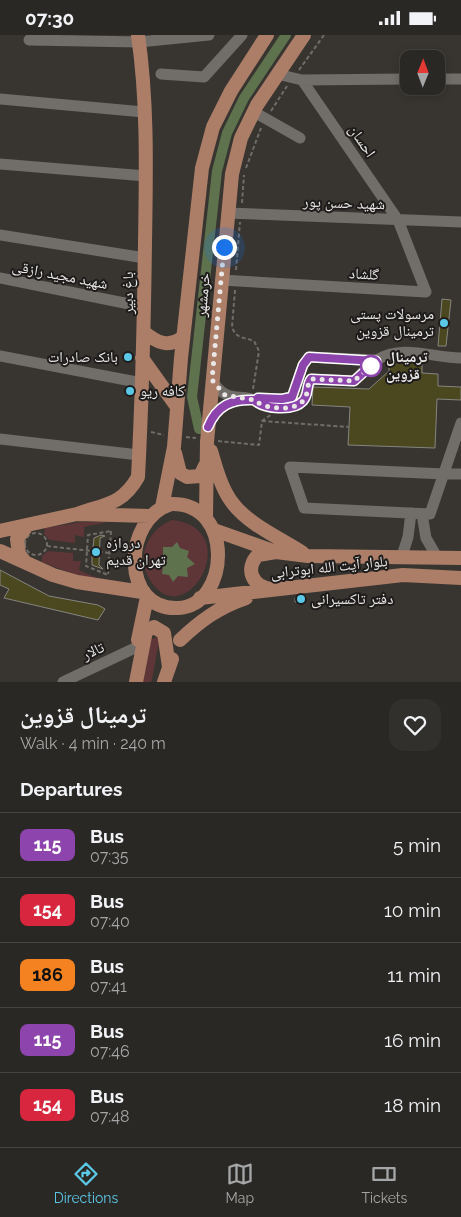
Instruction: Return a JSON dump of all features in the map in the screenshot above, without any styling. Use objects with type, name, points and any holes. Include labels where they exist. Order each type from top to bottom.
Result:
[{"type":"main road","name":"خرمشهر","points":[[162,507],[174,447],[183,337],[202,168],[213,127],[231,91],[267,35]]},
{"type":"main road","name":"خرمشهر","points":[[206,517],[208,427],[232,174],[241,138],[254,112],[304,35]]},
{"type":"main road","name":"باغ دبیر","points":[[77,514],[118,500],[129,493],[138,477],[144,332],[146,176],[139,39]]},
{"type":"main road","points":[[144,332],[162,343],[173,343],[183,337]]},
{"type":"main road","points":[[142,358],[177,407]]},
{"type":"main road","points":[[207,441],[223,487],[231,501],[242,514],[308,557]]},
{"type":"main road","points":[[174,447],[177,466],[180,473],[186,477],[200,476],[207,463]]},
{"type":"main road","points":[[130,682],[145,594],[135,570],[134,555],[139,535],[150,516],[162,507],[180,504],[198,510],[206,517],[214,530],[218,545],[218,561],[214,576],[198,600],[180,640],[164,682]]},
{"type":"main road","points":[[0,531],[77,514],[150,516]]},
{"type":"main road","points":[[25,562],[19,554],[16,539],[27,526]]},
{"type":"main road","name":"بلوار آیت الله ابوترابی","points":[[214,530],[276,552],[308,557],[402,556],[461,558]]},
{"type":"main road","points":[[0,551],[53,575],[77,582],[145,594],[162,606],[180,608],[198,600]]},
{"type":"main road","points":[[275,589],[261,588],[254,581],[251,572],[252,563],[258,555],[276,552]]},
{"type":"main road","name":"بلوار آیت الله ابوترابی","points":[[198,600],[275,589],[402,575],[461,578]]},
{"type":"main road","points":[[180,640],[200,621],[219,609],[244,598],[275,589]]},
{"type":"main road","points":[[136,682],[146,631],[149,629],[154,627],[164,633],[169,667]]},
{"type":"street","points":[[29,39],[139,39],[209,35]]},
{"type":"street","points":[[161,74],[204,77],[242,35]]},
{"type":"street","points":[[277,74],[302,80],[400,79]]},
{"type":"street","points":[[445,79],[461,79]]},
{"type":"street","name":"احسان","points":[[302,80],[398,220]]},
{"type":"street","points":[[0,99],[144,112]]},
{"type":"street","points":[[254,112],[300,137]]},
{"type":"street","points":[[0,164],[146,176]]},
{"type":"street","name":"شهید حسن پور","points":[[227,213],[461,221]]},
{"type":"street","name":"گلشاد","points":[[221,280],[426,292],[398,220]]},
{"type":"street","points":[[0,235],[145,258]]},
{"type":"street","name":"شهید مجید رازقی","points":[[0,278],[144,307]]},
{"type":"street","points":[[212,380],[225,395],[254,400],[258,403],[275,407],[293,407],[306,397],[311,379],[354,381],[376,361],[392,353],[406,352],[461,358]]},
{"type":"street","points":[[0,356],[142,383]]},
{"type":"street","points":[[208,427],[212,418],[226,403],[244,399],[282,399],[292,397],[303,365],[309,357],[376,361]]},
{"type":"street","points":[[461,423],[444,473],[430,514],[304,507],[290,467],[444,473],[461,474]]},
{"type":"street","points":[[0,439],[139,455]]},
{"type":"street","points":[[402,556],[417,514]]},
{"type":"street","points":[[417,514],[426,538],[437,557]]},
{"type":"street","name":"تالار","points":[[63,682],[136,647]]},
{"type":"path","points":[[259,445],[262,421],[349,427]]},
{"type":"path","points":[[110,531],[109,553],[108,575],[86,566],[88,535],[110,531]]},
{"type":"path","points":[[36,533],[43,536],[47,546],[43,553],[36,555],[27,551],[25,544],[30,535],[36,533]]},
{"type":"path","points":[[47,546],[109,553]]},
{"type":"shaded area","points":[[172,520],[195,528],[206,541],[208,558],[202,575],[192,589],[178,596],[163,593],[149,578],[144,561],[144,552],[151,536],[164,524]]},
{"type":"shaded area","points":[[81,522],[107,522],[84,527],[84,537],[75,535],[75,543],[50,540],[44,534],[45,528]]},
{"type":"shaded area","points":[[177,542],[180,548],[189,551],[187,557],[195,564],[187,568],[188,577],[178,576],[173,582],[169,575],[162,574],[163,565],[155,560],[163,555],[163,547],[172,547]]},
{"type":"shaded area","points":[[48,551],[73,553],[73,561],[81,561],[79,570],[101,580],[76,575],[42,562],[42,556]]},
{"type":"shaded area","points":[[160,636],[151,682],[142,682],[150,640]]},
{"type":"building","name":"مرسولات پستی ترمینال قزوین","points":[[442,299],[451,300],[446,346],[438,346]]},
{"type":"building","name":"ترمینال قزوین","points":[[395,362],[422,363],[422,373],[438,374],[438,386],[461,387],[461,400],[437,399],[435,448],[348,445],[350,407],[312,405],[313,387],[369,389],[389,371],[389,365],[395,365]]},
{"type":"building","name":"دروازه تهران قدیم","points":[[101,535],[105,536],[100,538],[99,565],[103,569],[92,565],[94,538]]},
{"type":"building","points":[[0,570],[49,596],[98,605],[105,609],[98,620],[4,598],[9,589],[0,585]]},
{"type":"building","name":"دفتر تاکسیرانی","points":[[306,596],[306,600],[295,602],[295,598]]},
{"type":"waterway","points":[[199,429],[192,397],[217,171],[227,133],[244,98],[286,35]]},
{"type":"bus line","name":"115","points":[[208,427],[212,418],[226,403],[244,399],[254,400],[258,403],[275,407],[293,407],[306,397],[311,379],[354,381],[376,361],[320,356],[309,357],[303,365],[292,397],[282,399],[258,398]]},
{"type":"place","name":"مرسولات پستی ترمینال قزوین","points":[[444,323]]},
{"type":"place","name":"بانک صادرات","points":[[128,357]]},
{"type":"place","name":"ترمینال قزوین","points":[[371,366]]},
{"type":"place","name":"کافه ریو","points":[[130,391]]},
{"type":"place","name":"دروازه تهران قدیم","points":[[96,552]]},
{"type":"place","name":"دفتر تاکسیرانی","points":[[301,599]]},
{"type":"route","points":[[224,247],[212,380],[225,395],[254,400],[258,403],[275,407],[293,407],[306,397],[311,379],[354,381],[371,366]]}]
